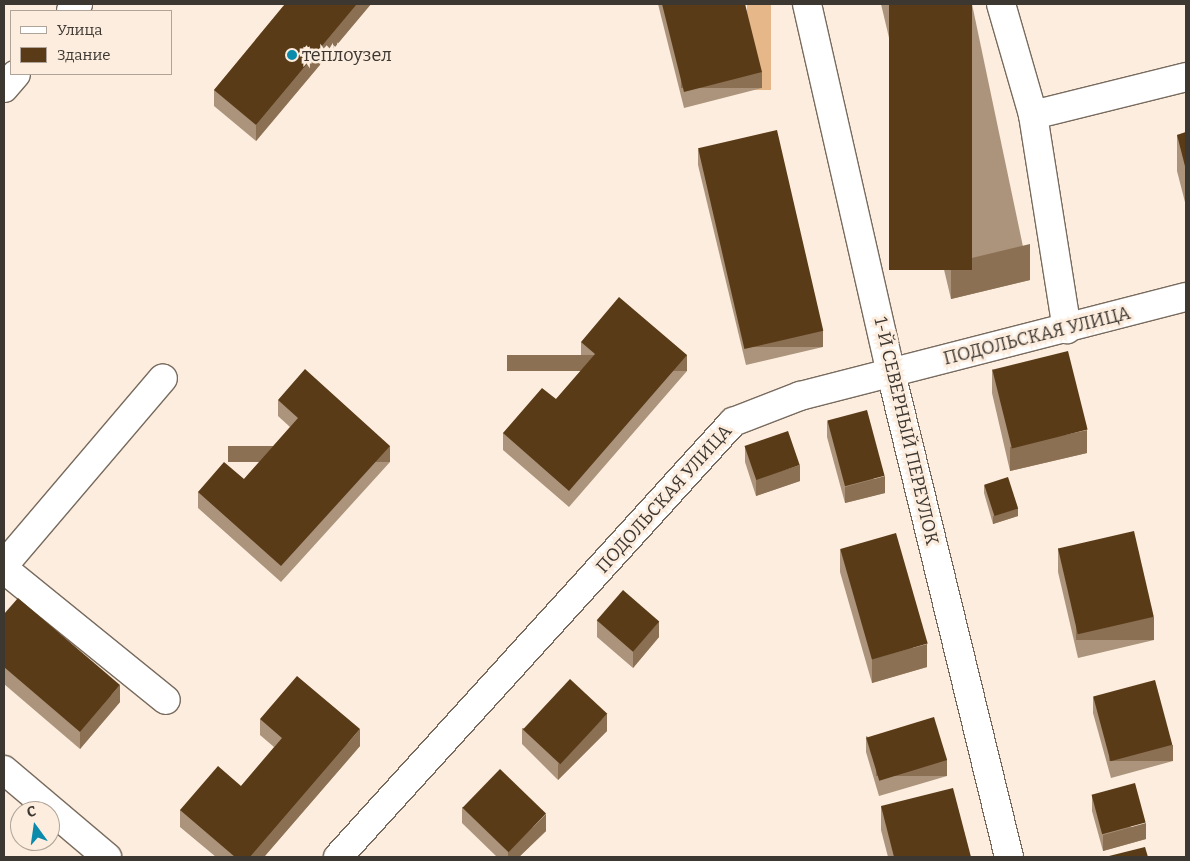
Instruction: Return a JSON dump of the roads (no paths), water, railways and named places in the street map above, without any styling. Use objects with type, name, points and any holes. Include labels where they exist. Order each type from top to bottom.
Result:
[{"type":"street","name":"1-Й СЕВЕРНЫЙ ПЕРЕУЛОК","points":[[807,4],[891,373],[1009,857]]},
{"type":"street","points":[[1001,4],[1033,115],[1067,329]]},
{"type":"street","points":[[4,88],[15,75]]},
{"type":"street","points":[[1033,115],[1186,78]]},
{"type":"street","name":"ПОДОЛЬСКАЯ УЛИЦА","points":[[338,857],[734,422],[800,396],[1186,297]]},
{"type":"street","points":[[4,565],[163,378]]},
{"type":"street","points":[[4,569],[166,700]]},
{"type":"street","points":[[4,770],[106,857]]},
{"type":"place","name":"теплоузел","points":[[292,55]]}]
